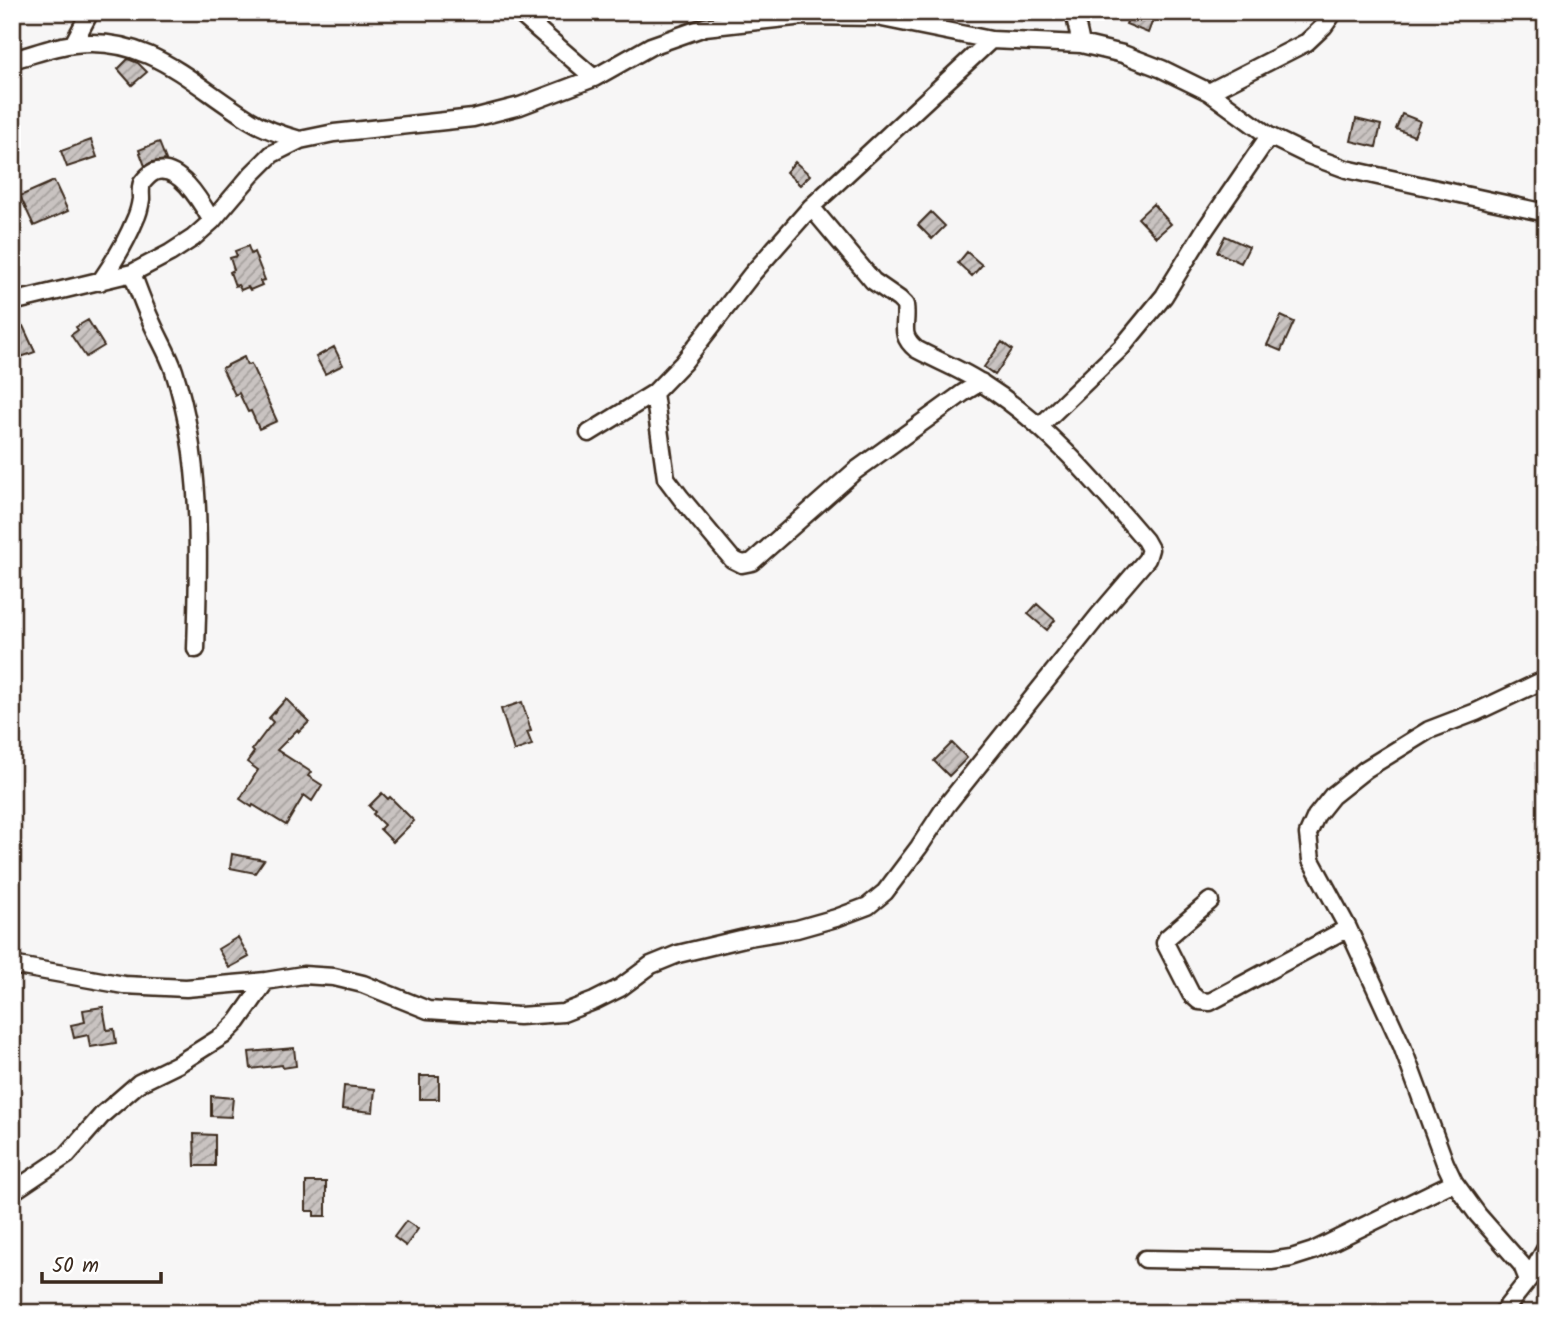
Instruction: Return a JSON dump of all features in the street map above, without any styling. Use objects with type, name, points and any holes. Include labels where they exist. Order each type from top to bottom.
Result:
[{"type":"street","points":[[73,44],[90,12]]},
{"type":"street","points":[[517,12],[594,78]]},
{"type":"street","points":[[1074,12],[1081,44]]},
{"type":"street","points":[[1209,92],[1307,43],[1334,12]]},
{"type":"street","points":[[12,302],[132,273],[170,253],[193,238],[212,220],[272,154],[300,140],[334,133],[473,118],[520,106],[594,78],[651,46],[705,27],[804,16],[877,17],[991,40],[1081,44],[1123,54],[1209,92],[1269,136],[1308,155],[1346,169],[1546,214]]},
{"type":"street","points":[[589,433],[653,393],[683,363],[752,274],[811,207],[991,40]]},
{"type":"street","points":[[12,60],[73,44],[102,43],[125,46],[154,56],[179,70],[251,121],[276,133],[300,140]]},
{"type":"street","points":[[1039,427],[1122,347],[1164,296],[1204,231],[1269,136]]},
{"type":"street","points":[[100,282],[134,223],[141,202],[142,184],[156,171],[167,170],[177,174],[212,220]]},
{"type":"street","points":[[12,965],[124,985],[186,988],[303,975],[334,977],[363,984],[428,1010],[519,1016],[563,1013],[620,988],[651,965],[678,954],[836,918],[867,906],[885,892],[946,806],[1147,559],[1150,549],[1083,468],[1039,427],[981,382],[909,343],[905,335],[905,305],[873,281],[811,207]]},
{"type":"street","points":[[132,273],[174,370],[185,415],[194,470],[199,558],[196,649]]},
{"type":"street","points":[[653,393],[666,478],[732,559],[742,564],[752,562],[855,471],[981,382]]},
{"type":"street","points":[[1528,1280],[1522,1265],[1478,1215],[1454,1182],[1402,1046],[1348,928],[1311,860],[1308,834],[1316,816],[1332,796],[1366,769],[1429,730],[1476,712],[1546,679]]},
{"type":"street","points":[[1210,901],[1167,938],[1165,943],[1191,994],[1199,1001],[1210,1002],[1348,928]]},
{"type":"street","points":[[12,1192],[67,1155],[103,1114],[139,1083],[178,1064],[224,1035],[238,1021],[267,981]]},
{"type":"street","points":[[1144,1259],[1271,1261],[1291,1258],[1313,1251],[1454,1182]]},
{"type":"street","points":[[1502,1313],[1528,1280],[1546,1248]]},
{"type":"building","points":[[1131,12],[1143,12],[1154,17],[1148,33],[1126,24]]},
{"type":"building","points":[[128,59],[138,63],[147,72],[132,85],[118,69]]},
{"type":"building","points":[[1402,114],[1420,121],[1414,136],[1396,129]]},
{"type":"building","points":[[1356,119],[1381,125],[1376,147],[1351,141]]},
{"type":"building","points":[[91,140],[97,157],[67,167],[61,151]]},
{"type":"building","points":[[159,142],[166,160],[145,166],[139,150]]},
{"type":"building","points":[[795,162],[810,175],[800,185],[786,172]]},
{"type":"building","points":[[54,181],[68,211],[34,226],[20,196]]},
{"type":"building","points":[[1153,204],[1171,224],[1156,237],[1138,218]]},
{"type":"building","points":[[931,212],[945,226],[932,239],[918,225]]},
{"type":"building","points":[[1225,236],[1249,247],[1241,263],[1217,252]]},
{"type":"building","points":[[248,246],[251,254],[254,252],[265,280],[260,281],[262,285],[250,290],[248,287],[241,290],[238,285],[235,286],[230,272],[234,270],[230,258],[237,256],[235,251]]},
{"type":"building","points":[[967,252],[982,265],[972,276],[958,263]]},
{"type":"building","points":[[1281,316],[1294,322],[1281,351],[1267,345]]},
{"type":"building","points":[[88,320],[104,346],[86,357],[71,335],[78,330],[76,327]]},
{"type":"building","points":[[23,326],[35,352],[21,357],[12,345],[12,331]]},
{"type":"building","points":[[1002,342],[1012,350],[995,375],[984,367]]},
{"type":"building","points":[[334,347],[343,365],[325,374],[316,357]]},
{"type":"building","points":[[244,357],[247,365],[251,364],[277,421],[259,429],[239,393],[235,395],[222,368]]},
{"type":"building","points":[[1037,604],[1055,620],[1047,630],[1028,614]]},
{"type":"building","points":[[286,699],[309,722],[277,750],[311,772],[308,776],[322,785],[312,801],[304,795],[286,825],[240,799],[258,770],[247,762],[254,752],[252,750],[273,722],[269,718]]},
{"type":"building","points":[[522,702],[531,731],[527,732],[532,745],[514,751],[501,709]]},
{"type":"building","points":[[952,743],[967,758],[949,776],[934,761]]},
{"type":"building","points":[[382,793],[388,799],[390,797],[414,821],[393,842],[380,829],[384,825],[369,806]]},
{"type":"building","points":[[232,854],[264,860],[255,873],[230,868]]},
{"type":"building","points":[[238,937],[249,957],[229,968],[218,949]]},
{"type":"building","points":[[103,1007],[107,1030],[114,1029],[116,1043],[90,1047],[88,1035],[74,1038],[71,1025],[85,1022],[83,1010]]},
{"type":"building","points":[[294,1048],[296,1066],[251,1069],[249,1052]]},
{"type":"building","points":[[420,1076],[439,1076],[439,1099],[420,1099]]},
{"type":"building","points":[[344,1086],[375,1089],[373,1112],[342,1109]]},
{"type":"building","points":[[211,1096],[233,1098],[231,1117],[211,1116]]},
{"type":"building","points":[[194,1134],[215,1135],[215,1166],[195,1166]]},
{"type":"building","points":[[306,1182],[326,1182],[326,1216],[314,1216],[314,1211],[306,1211]]},
{"type":"building","points":[[406,1221],[418,1229],[406,1246],[394,1237]]}]
